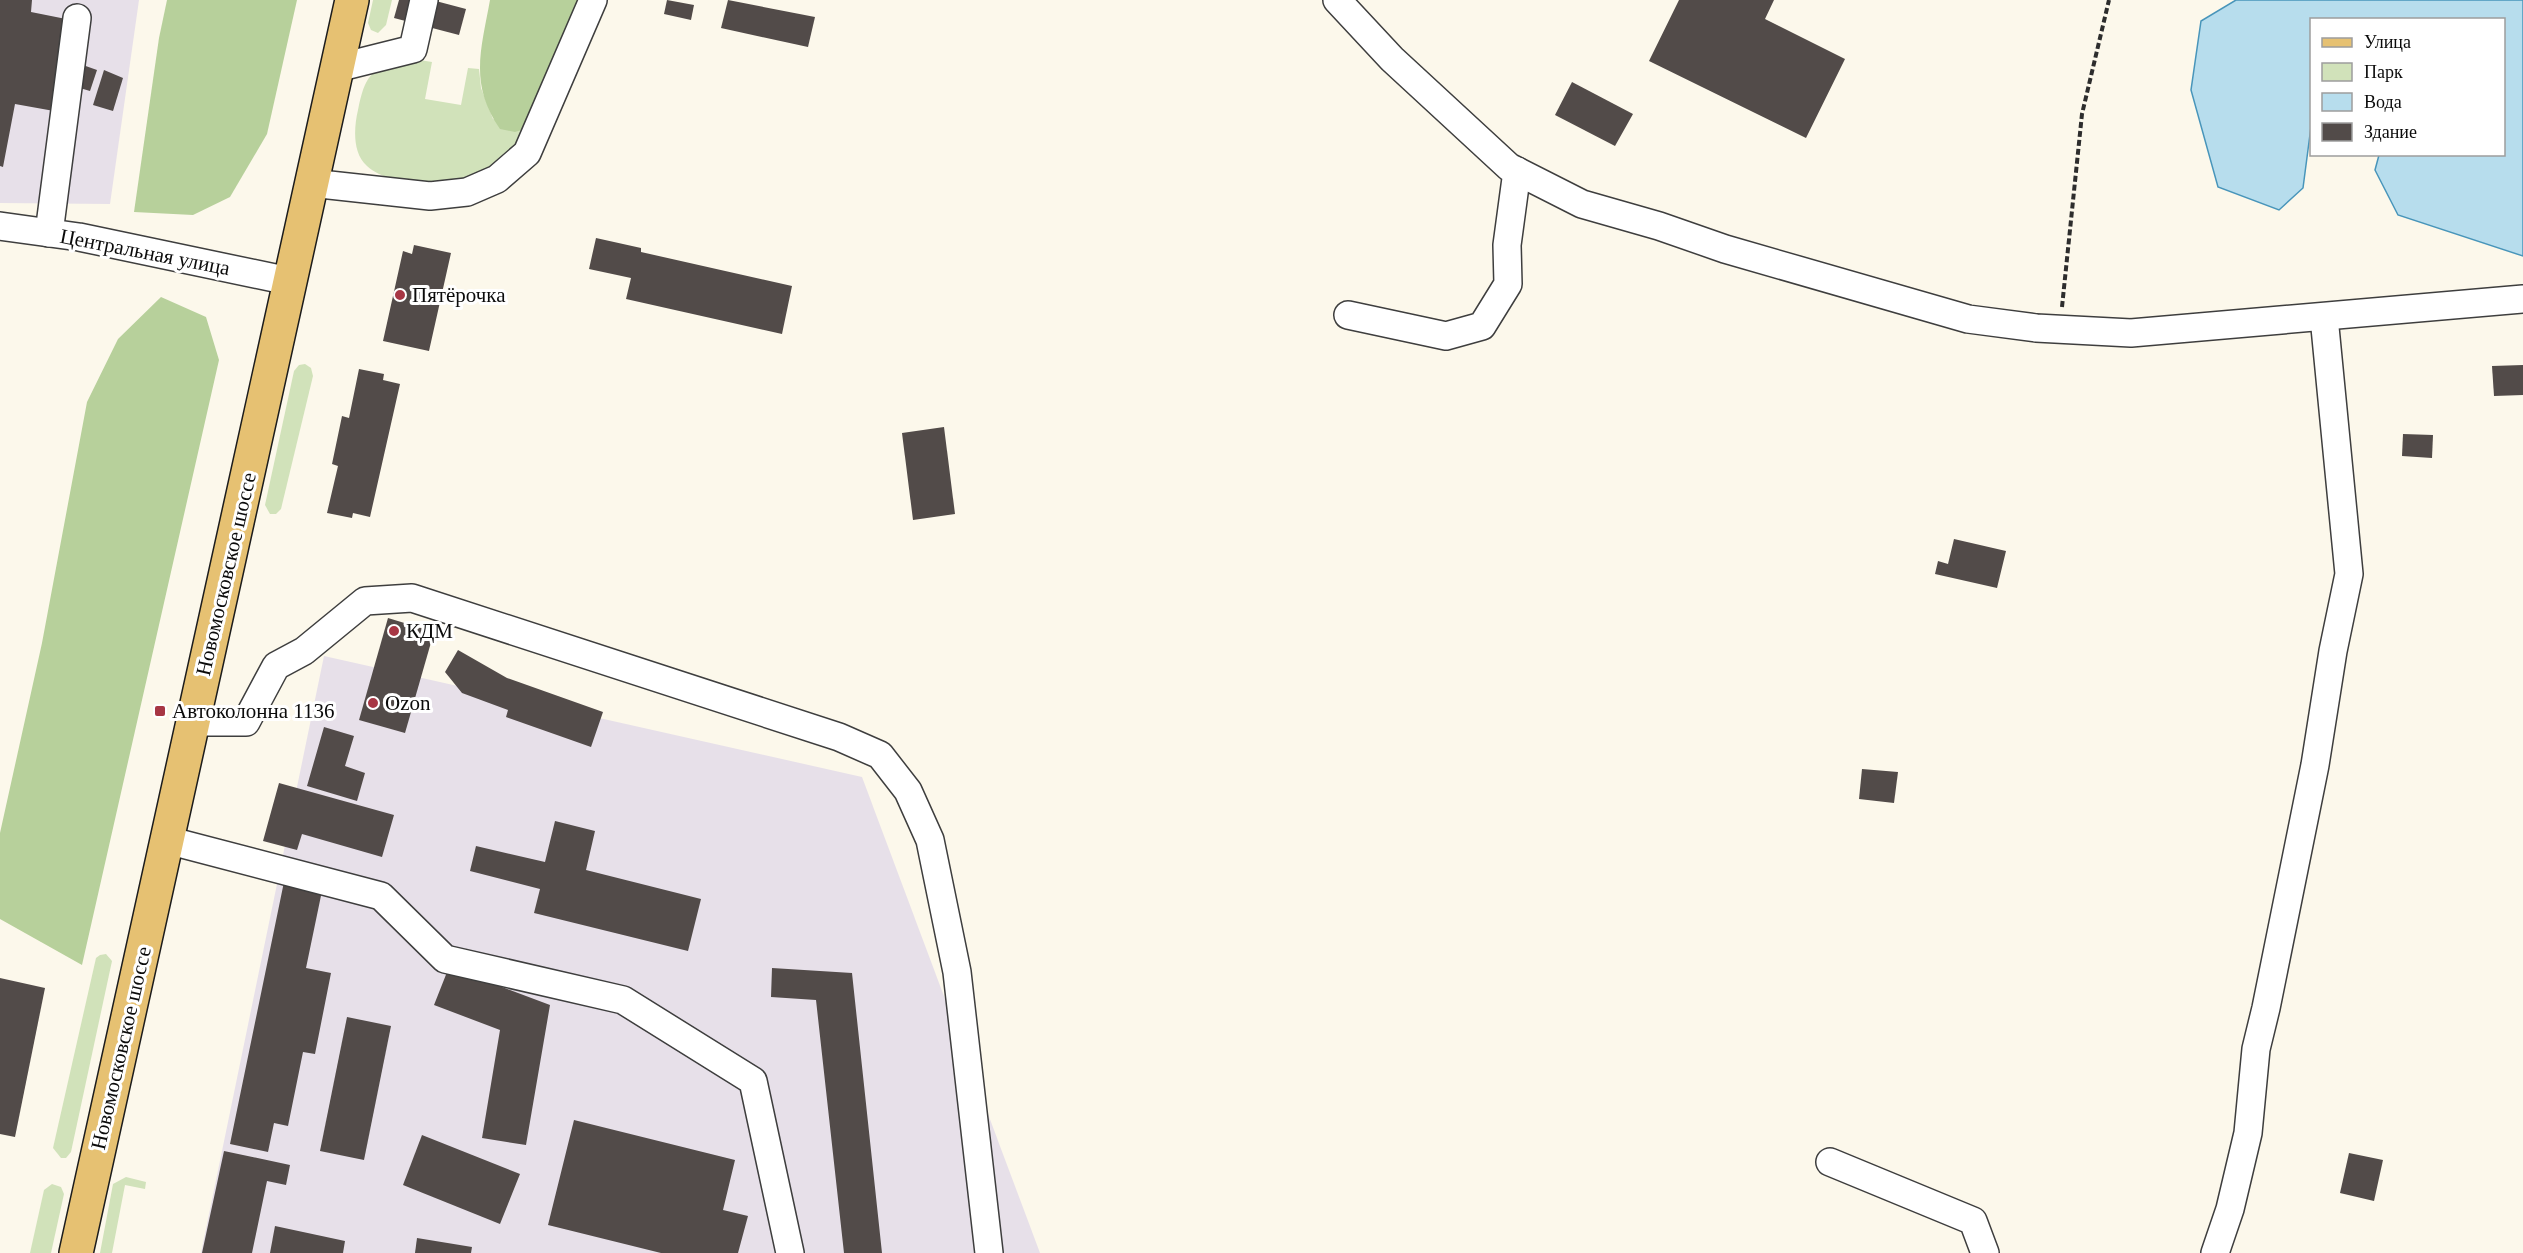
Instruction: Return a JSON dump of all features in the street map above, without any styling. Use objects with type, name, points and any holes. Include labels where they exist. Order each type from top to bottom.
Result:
[{"type":"main road","name":"Новомосковское шоссе","points":[[76,1253],[352,0]]},
{"type":"street","points":[[337,68],[413,49],[424,0]]},
{"type":"street","points":[[311,183],[430,196],[467,192],[497,179],[527,153],[594,0]]},
{"type":"street","points":[[1336,0],[1392,59],[1509,166],[1582,204],[1659,226],[1725,249],[1968,320],[2131,333],[2523,299]]},
{"type":"street","points":[[50,233],[77,18]]},
{"type":"street","points":[[1348,315],[1446,336],[1482,326],[1508,284],[1507,245],[1517,171]]},
{"type":"street","name":"Центральная улица","points":[[0,226],[79,237],[290,281]]},
{"type":"street","points":[[2215,1253],[2230,1209],[2248,1133],[2256,1050],[2315,765],[2333,651],[2349,574],[2324,317]]},
{"type":"street","points":[[192,722],[246,723],[276,666],[304,651],[365,601],[412,598],[839,737],[880,755],[908,790],[930,840],[957,972],[989,1253]]},
{"type":"street","points":[[167,840],[381,896],[445,959],[622,1000],[753,1081],[790,1253]]},
{"type":"street","points":[[1830,1162],[1973,1221],[1985,1253]]},
{"type":"path","points":[[2060,329],[2082,114],[2109,0]]},
{"type":"shaded area","points":[[0,0],[139,0],[110,204],[0,203]]},
{"type":"shaded area","points":[[324,656],[862,777],[1040,1253],[201,1253]]},
{"type":"green space","points":[[167,0],[297,0],[267,134],[230,197],[193,215],[134,212],[159,38]]},
{"type":"green space","points":[[373,0],[392,0],[386,25],[378,33],[371,30],[368,23]]},
{"type":"green space","points":[[490,0],[578,0],[528,128],[515,132],[500,129],[490,113],[481,82],[481,51]]},
{"type":"green space","points":[[401,57],[432,62],[425,99],[461,105],[468,68],[479,69],[481,88],[493,119],[528,128],[525,134],[515,148],[489,169],[455,181],[407,182],[391,179],[378,173],[362,161],[359,154],[355,140],[357,117],[363,89],[370,76],[382,66]]},
{"type":"green space","points":[[161,297],[206,317],[219,360],[82,965],[0,919],[0,833],[42,643],[87,402],[118,339]]},
{"type":"green space","points":[[305,364],[311,368],[313,376],[281,509],[276,514],[270,514],[265,505],[294,371],[299,365]]},
{"type":"green space","points":[[106,954],[112,961],[71,1152],[66,1158],[61,1158],[53,1148],[96,958]]},
{"type":"green space","points":[[126,1177],[146,1182],[145,1189],[125,1185],[112,1253],[100,1253],[113,1184]]},
{"type":"green space","points":[[52,1184],[61,1187],[64,1194],[51,1253],[30,1253],[44,1190]]},
{"type":"water","points":[[2236,0],[2523,0],[2523,256],[2398,215],[2375,170],[2379,156],[2505,156],[2505,18],[2310,18],[2310,134],[2303,188],[2279,210],[2218,187],[2191,90],[2201,21]]},
{"type":"building","points":[[0,0],[32,0],[31,12],[71,20],[54,111],[15,104],[3,167],[0,166]]},
{"type":"building","points":[[399,0],[432,0],[466,9],[459,35],[394,18]]},
{"type":"building","points":[[667,0],[694,5],[691,20],[664,14]]},
{"type":"building","points":[[728,0],[815,17],[808,47],[721,28]]},
{"type":"building","points":[[1679,0],[1774,0],[1765,19],[1845,59],[1806,138],[1649,61]]},
{"type":"building","points":[[80,64],[97,70],[90,91],[73,86]]},
{"type":"building","points":[[104,70],[123,78],[113,111],[93,105]]},
{"type":"building","points":[[1572,82],[1633,114],[1615,146],[1555,115]]},
{"type":"building","points":[[596,238],[641,248],[641,252],[792,286],[782,334],[626,299],[631,278],[589,269]]},
{"type":"building","points":[[414,245],[451,253],[429,351],[383,341],[403,251],[412,254]]},
{"type":"building","points":[[2523,365],[2523,395],[2494,396],[2492,366]]},
{"type":"building","points":[[359,369],[384,374],[383,380],[400,384],[370,517],[353,513],[352,518],[327,513],[338,466],[332,464],[342,416],[349,418]]},
{"type":"building","points":[[944,427],[955,514],[913,520],[902,433]]},
{"type":"building","points":[[2403,434],[2433,435],[2432,458],[2402,456]]},
{"type":"building","points":[[1954,539],[2006,551],[1997,588],[1935,574],[1938,561],[1948,564]]},
{"type":"building","points":[[388,618],[434,632],[405,733],[359,720]]},
{"type":"building","points":[[458,650],[507,678],[603,712],[591,747],[506,717],[508,710],[462,693],[445,672]]},
{"type":"building","points":[[324,727],[354,736],[345,766],[365,773],[357,801],[307,786]]},
{"type":"building","points":[[1862,769],[1898,772],[1894,803],[1859,799]]},
{"type":"building","points":[[279,783],[394,815],[382,857],[302,834],[297,850],[263,841]]},
{"type":"building","points":[[555,821],[595,831],[586,870],[701,899],[688,951],[534,913],[540,889],[470,871],[476,846],[545,862]]},
{"type":"building","points":[[285,877],[323,886],[306,968],[331,973],[315,1054],[303,1052],[288,1126],[274,1123],[268,1152],[230,1144]]},
{"type":"building","points":[[449,967],[550,1005],[526,1145],[482,1138],[500,1030],[434,1005]]},
{"type":"building","points":[[772,968],[852,973],[882,1253],[844,1253],[816,1000],[771,997]]},
{"type":"building","points":[[0,978],[45,988],[15,1137],[0,1134]]},
{"type":"building","points":[[347,1017],[391,1026],[364,1160],[320,1151]]},
{"type":"building","points":[[574,1120],[735,1160],[723,1210],[748,1216],[738,1253],[661,1253],[548,1225]]},
{"type":"building","points":[[422,1135],[520,1174],[500,1224],[403,1185]]},
{"type":"building","points":[[224,1151],[290,1165],[286,1185],[267,1181],[252,1253],[202,1253]]},
{"type":"building","points":[[2349,1153],[2383,1160],[2374,1201],[2340,1193]]},
{"type":"building","points":[[275,1226],[345,1241],[343,1253],[270,1253]]},
{"type":"building","points":[[417,1238],[472,1247],[471,1253],[415,1253]]},
{"type":"place","name":"Пятёрочка","points":[[400,295]]},
{"type":"place","name":"КДМ","points":[[394,631]]},
{"type":"place","name":"Ozon","points":[[373,703]]},
{"type":"place","name":"Автоколонна 1136","points":[[160,711]]}]
